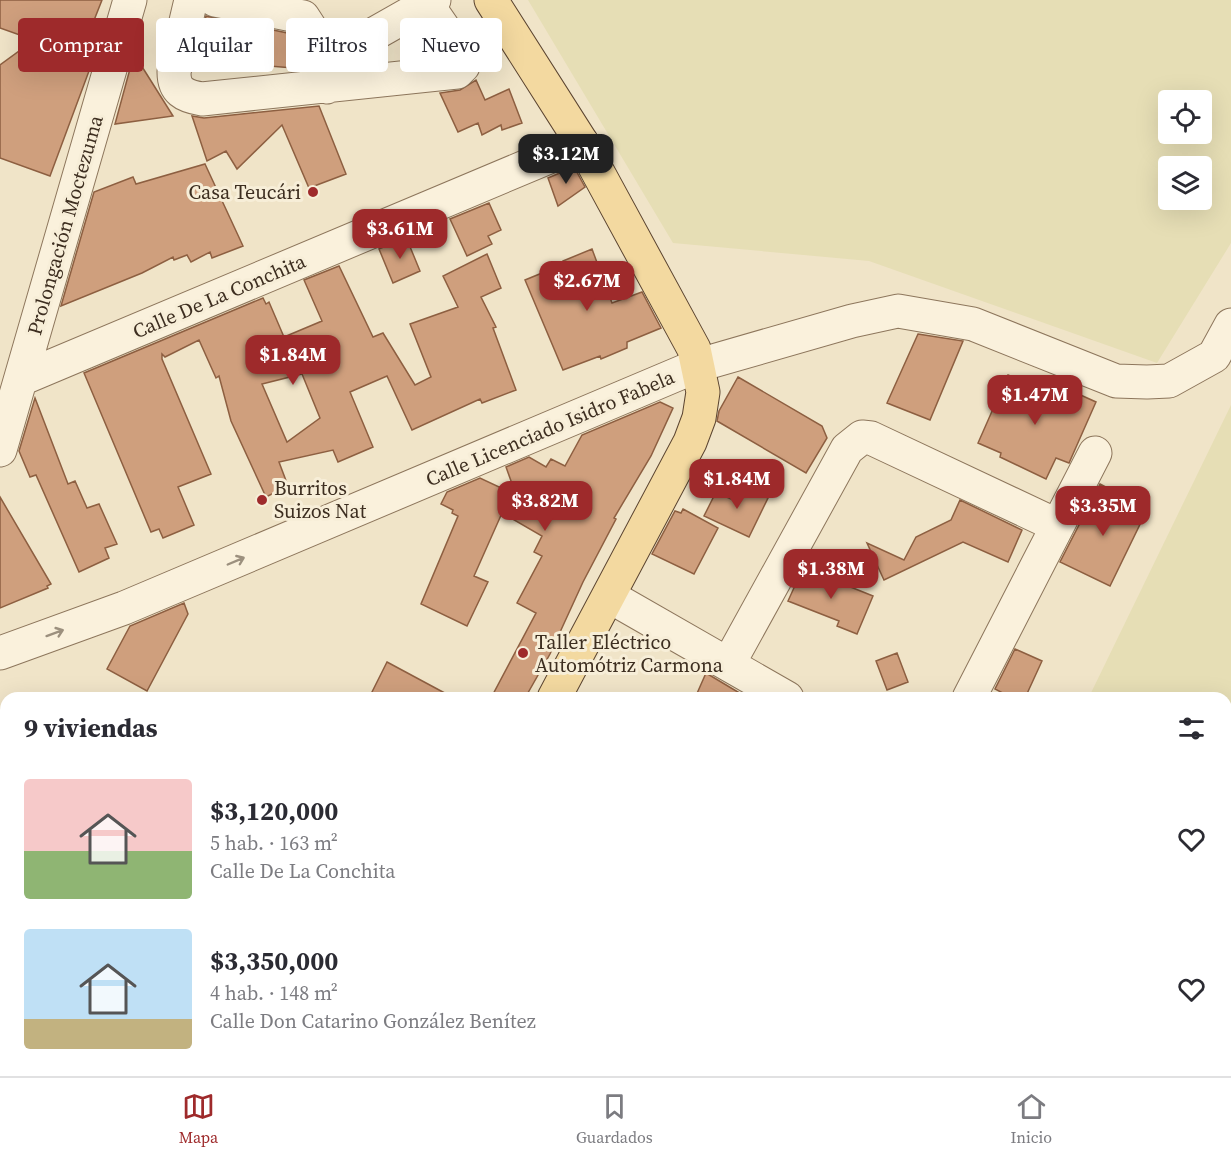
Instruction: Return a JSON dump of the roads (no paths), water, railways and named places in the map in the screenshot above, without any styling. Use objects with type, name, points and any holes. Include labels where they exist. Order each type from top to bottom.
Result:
[{"type":"main road","points":[[490,0],[582,143],[694,349],[703,392],[699,417],[690,442],[557,692]]},
{"type":"street","name":"Prolongación Moctezuma","points":[[0,450],[130,0]]},
{"type":"street","points":[[191,0],[174,72],[174,84],[179,92],[202,99],[324,75],[457,72],[463,66],[464,58],[428,1],[324,75]]},
{"type":"street","points":[[215,0],[303,17],[314,34],[324,75]]},
{"type":"street","name":"Calle De La Conchita","points":[[21,379],[582,143]]},
{"type":"street","name":"Calle Licenciado Isidro Fabela","points":[[0,653],[135,603],[699,365],[852,321],[898,311],[973,324],[1116,381],[1169,381],[1214,356],[1231,325]]},
{"type":"street","points":[[729,663],[847,448],[862,437],[871,438],[1056,525]]},
{"type":"street","points":[[972,692],[1095,453]]},
{"type":"street","points":[[609,596],[777,692]]},
{"type":"place","name":"Casa Teucári","points":[[313,192]]},
{"type":"place","name":"Burritos Suizos Nat","points":[[262,500]]},
{"type":"place","name":"Taller Eléctrico Automótriz Carmona","points":[[523,653]]}]
